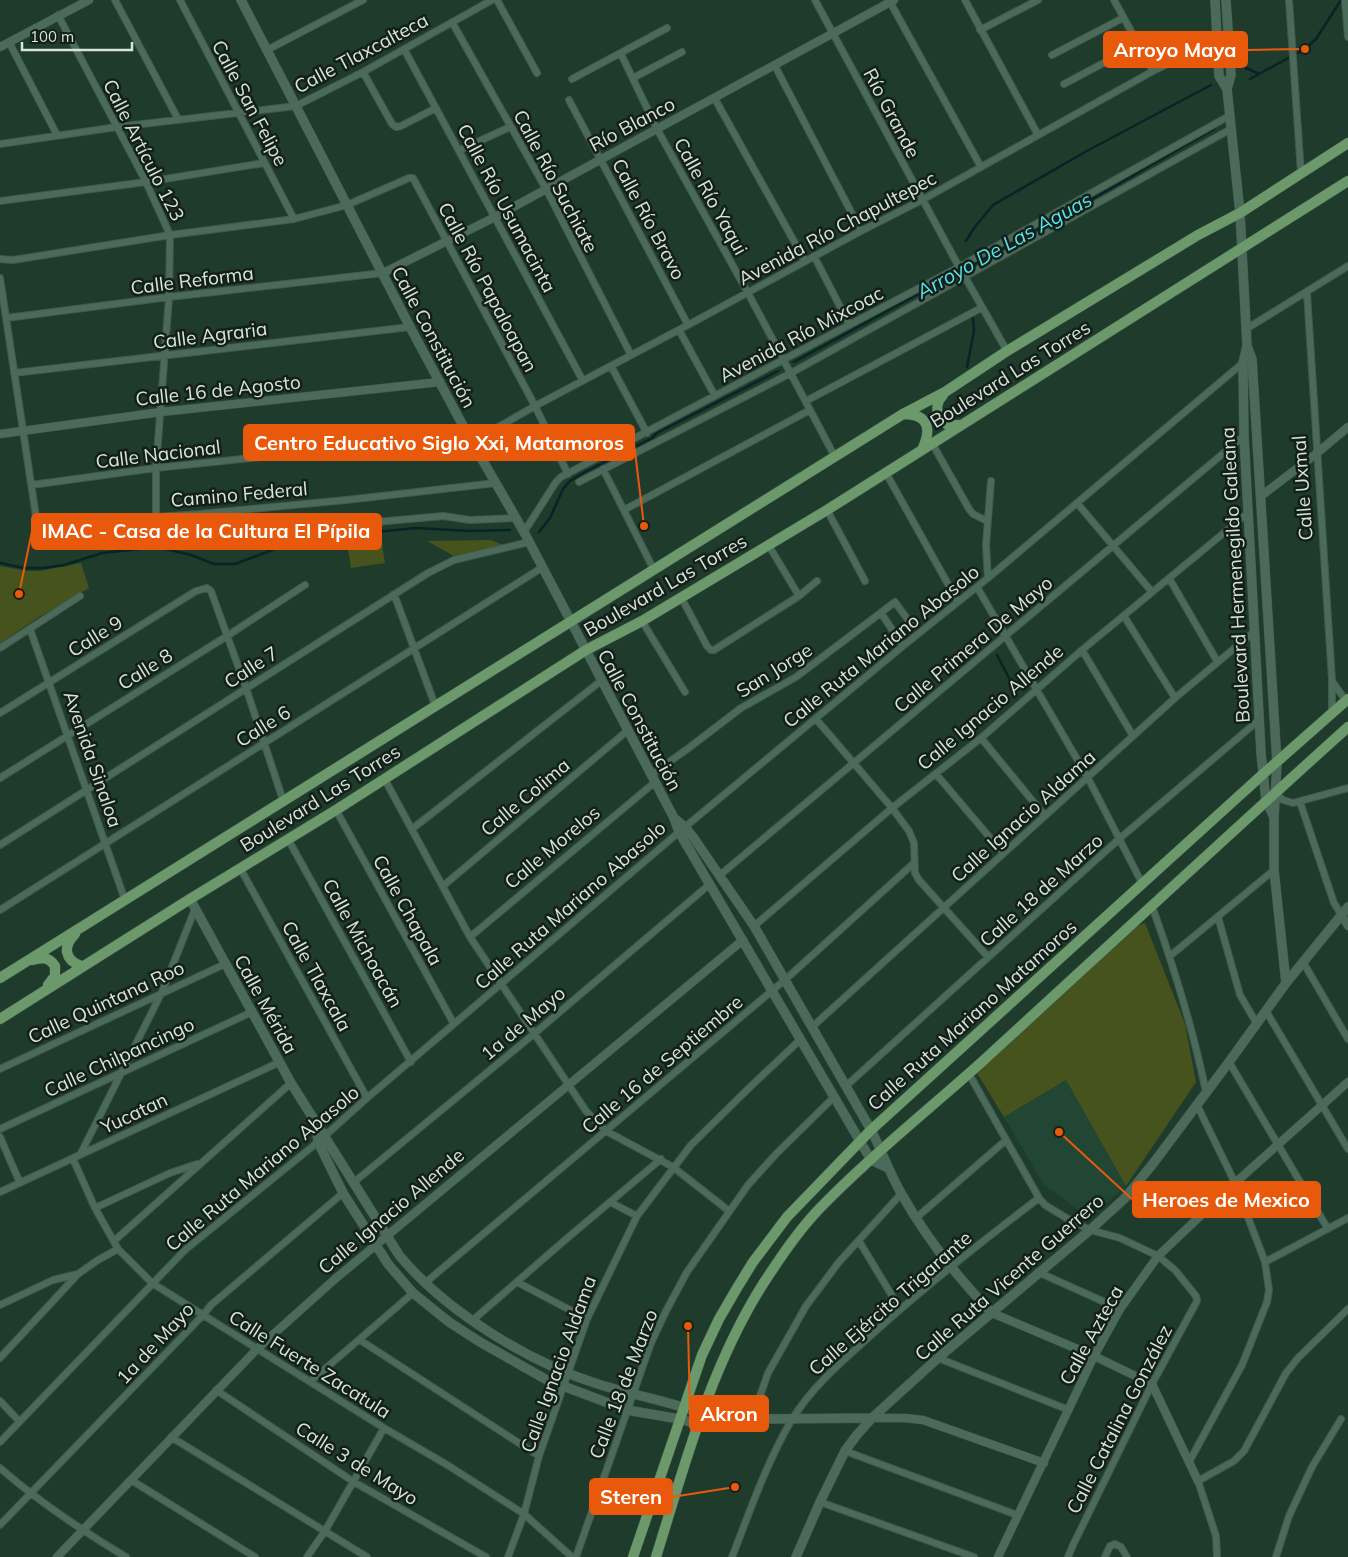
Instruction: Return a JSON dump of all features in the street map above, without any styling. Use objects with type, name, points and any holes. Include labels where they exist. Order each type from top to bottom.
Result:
[{"type":"main road","name":"Calle Constitución","points":[[241,0],[410,327],[470,438],[524,532],[674,818],[720,875],[754,926],[871,1130],[901,1194],[916,1218],[971,1291],[992,1313]]},
{"type":"main road","name":"Boulevard Hermenegildo Galeana","points":[[1215,0],[1219,76],[1227,89]]},
{"type":"main road","name":"Boulevard Hermenegildo Galeana","points":[[1226,0],[1231,75],[1227,89],[1240,212],[1247,346],[1244,436],[1262,775],[1266,801],[1274,818]]},
{"type":"main road","name":"Boulevard Las Torres","points":[[0,978],[903,414],[945,392],[1008,351],[1198,235],[1240,212],[1348,143]]},
{"type":"main road","name":"Boulevard Las Torres","points":[[0,1019],[81,966],[336,810],[586,650],[642,620],[827,510],[1348,181]]},
{"type":"main road","name":"Boulevard Hermenegildo Galeana","points":[[1247,361],[1261,496],[1277,763],[1274,870],[1286,983]]},
{"type":"main road","points":[[945,392],[936,406],[939,418],[948,425],[962,425]]},
{"type":"main road","points":[[903,414],[917,416],[925,422],[928,434],[922,450]]},
{"type":"main road","name":"Calle Ruta Mariano Matamoros","points":[[632,1557],[702,1355],[719,1319],[753,1262],[787,1217],[871,1130],[1347,700]]},
{"type":"main road","points":[[656,1557],[698,1424],[723,1359],[763,1284],[808,1222],[832,1195],[968,1074],[1348,727]]},
{"type":"main road","name":"Calle Constitución","points":[[682,829],[710,884],[871,1160]]},
{"type":"main road","name":"Calle Mérida","points":[[190,899],[291,1083],[316,1124],[321,1139]]},
{"type":"main road","name":"Calle Ruta Vicente Guerrero","points":[[796,1557],[845,1451],[872,1418],[938,1358],[1090,1230],[1134,1188],[1286,983],[1344,911]]},
{"type":"main road","points":[[81,966],[70,960],[67,949],[70,940],[82,926]]},
{"type":"main road","points":[[26,962],[45,958],[49,959],[55,966],[55,976],[42,992]]},
{"type":"main road","points":[[321,1139],[353,1182],[399,1255],[425,1283],[448,1303],[510,1343],[567,1373],[632,1394],[683,1407],[717,1420]]},
{"type":"main road","points":[[321,1139],[343,1193],[388,1264],[413,1293],[449,1322],[546,1380],[627,1410],[698,1424],[717,1420],[872,1418]]},
{"type":"main road","points":[[871,1160],[888,1168]]},
{"type":"street","points":[[0,47],[89,0]]},
{"type":"street","points":[[115,0],[178,119]]},
{"type":"street","name":"Calle San Felipe","points":[[180,0],[294,219]]},
{"type":"street","points":[[267,50],[363,0]]},
{"type":"street","name":"Calle Tlaxcalteca","points":[[0,144],[178,119],[296,106],[492,0]]},
{"type":"street","points":[[497,0],[537,73]]},
{"type":"street","name":"Río Grande","points":[[815,0],[832,35],[958,267]]},
{"type":"street","points":[[965,0],[1038,136]]},
{"type":"street","points":[[980,30],[1038,0]]},
{"type":"street","points":[[1114,0],[1153,72]]},
{"type":"street","points":[[1289,0],[1301,173]]},
{"type":"street","points":[[1345,0],[1348,37]]},
{"type":"street","points":[[892,1],[980,167]]},
{"type":"street","name":"Río Blanco","points":[[382,273],[495,217],[892,1]]},
{"type":"street","name":"Calle Artículo 123","points":[[58,15],[146,182],[170,235],[166,355],[156,468],[156,517]]},
{"type":"street","points":[[1052,55],[1123,18]]},
{"type":"street","name":"Calle Río Suchiate","points":[[452,22],[546,189],[631,355]]},
{"type":"street","points":[[572,79],[668,28]]},
{"type":"street","points":[[1064,84],[1113,58],[1134,38]]},
{"type":"street","name":"Avenida Río Chapultepec","points":[[470,438],[612,366],[814,256],[922,200],[1153,72],[1217,40]]},
{"type":"street","points":[[9,42],[57,135]]},
{"type":"street","name":"Calle Río Usumacinta","points":[[404,49],[583,381]]},
{"type":"street","points":[[633,78],[682,52]]},
{"type":"street","name":"Calle Río Yaqui","points":[[621,54],[657,129],[836,456]]},
{"type":"street","points":[[775,66],[861,231]]},
{"type":"street","points":[[362,72],[392,124],[396,127],[436,108]]},
{"type":"street","points":[[715,99],[805,261]]},
{"type":"street","name":"Calle Río Bravo","points":[[569,100],[688,325]]},
{"type":"street","name":"Avenida Río Mixcoac","points":[[524,532],[556,482],[568,474],[958,267],[1229,116]]},
{"type":"street","points":[[460,150],[510,127]]},
{"type":"street","name":"Avenida Río Mixcoac","points":[[579,482],[791,373],[1231,129]]},
{"type":"street","points":[[0,201],[146,182],[264,163]]},
{"type":"street","name":"Calle Río Papaloapan","points":[[347,205],[409,178],[413,178],[535,406],[568,474]]},
{"type":"street","points":[[0,259],[13,260],[170,235],[294,219],[347,205]]},
{"type":"street","points":[[814,256],[849,324]]},
{"type":"street","points":[[1246,329],[1348,266]]},
{"type":"street","name":"Calle Reforma","points":[[6,318],[382,273]]},
{"type":"street","points":[[965,277],[981,308],[1008,351]]},
{"type":"street","name":"Camino Federal","points":[[0,278],[40,543],[156,517],[346,500],[496,483]]},
{"type":"street","name":"Calle Uxmal","points":[[1307,293],[1332,680],[1332,714]]},
{"type":"street","points":[[806,401],[981,308]]},
{"type":"street","name":"Calle Agraria","points":[[14,374],[410,327]]},
{"type":"street","points":[[679,330],[715,396]]},
{"type":"street","name":"Calle Ruta Mariano Abasolo","points":[[0,1442],[185,1250],[321,1139],[682,829],[902,646],[988,578],[1247,361]]},
{"type":"street","points":[[612,366],[647,433]]},
{"type":"street","name":"Calle 16 de Agosto","points":[[0,434],[162,412],[440,382]]},
{"type":"street","points":[[624,510],[810,410]]},
{"type":"street","points":[[1261,496],[1348,428]]},
{"type":"street","name":"Calle Primera De Mayo","points":[[720,875],[1244,436]]},
{"type":"street","name":"Calle Nacional","points":[[31,485],[156,468],[470,438]]},
{"type":"street","points":[[932,443],[969,509],[973,514],[987,521]]},
{"type":"street","points":[[603,469],[654,570]]},
{"type":"street","points":[[886,473],[958,602]]},
{"type":"street","points":[[988,578],[986,545],[992,481]]},
{"type":"street","points":[[1077,503],[1152,592]]},
{"type":"street","points":[[827,510],[865,581]]},
{"type":"street","name":"Calle Ignacio Allende","points":[[754,926],[892,808],[980,738],[1082,650],[1248,513]]},
{"type":"street","points":[[242,544],[290,532],[320,527],[442,516],[470,520],[516,518]]},
{"type":"street","name":"Calle 7","points":[[0,845],[428,573],[454,560],[529,542]]},
{"type":"street","points":[[769,546],[799,596]]},
{"type":"street","name":"Calle 6","points":[[0,910],[542,567]]},
{"type":"street","points":[[1169,578],[1218,661]]},
{"type":"street","points":[[681,597],[707,646],[714,650],[799,596],[817,581]]},
{"type":"street","name":"Calle 8","points":[[0,778],[305,585]]},
{"type":"street","points":[[977,587],[1088,778],[1143,885]]},
{"type":"street","name":"Calle 9","points":[[0,713],[196,591],[207,588],[211,591],[227,636]]},
{"type":"street","points":[[394,594],[435,705]]},
{"type":"street","points":[[0,648],[80,596]]},
{"type":"street","points":[[902,646],[881,613],[895,602],[911,624]]},
{"type":"street","name":"San Jorge","points":[[653,779],[690,747],[741,708],[796,677],[881,613]]},
{"type":"street","points":[[1124,616],[1175,698]]},
{"type":"street","points":[[642,620],[685,692]]},
{"type":"street","name":"Avenida Sinaloa","points":[[30,629],[50,681],[125,900]]},
{"type":"street","name":"Calle Ignacio Aldama","points":[[812,1027],[1175,698],[1255,630]]},
{"type":"street","points":[[227,636],[283,800]]},
{"type":"street","points":[[1082,650],[1133,736]]},
{"type":"street","name":"Calle Uxmal","points":[[1332,680],[1347,700]]},
{"type":"street","points":[[412,829],[601,682]]},
{"type":"street","points":[[816,719],[892,808],[909,831],[916,852],[915,873],[919,880],[988,957]]},
{"type":"street","name":"Calle 18 de Marzo","points":[[846,1086],[1120,839],[1259,720]]},
{"type":"street","name":"Calle Colima","points":[[443,886],[627,731]]},
{"type":"street","points":[[980,738],[1045,816]]},
{"type":"street","points":[[936,774],[1003,853]]},
{"type":"street","points":[[384,778],[470,937],[586,1112],[606,1131],[673,1167],[730,1211]]},
{"type":"street","name":"Calle Morelos","points":[[470,937],[653,779]]},
{"type":"street","points":[[1275,793],[1288,802],[1300,802],[1348,788]]},
{"type":"street","points":[[1300,802],[1334,903],[1344,911],[1348,926]]},
{"type":"street","name":"Calle Chapala","points":[[336,810],[454,1024]]},
{"type":"street","name":"Calle Michoacán","points":[[288,840],[411,1062]]},
{"type":"street","name":"Calle 16 de Septiembre","points":[[425,1283],[786,979],[914,863]]},
{"type":"street","name":"Calle Tlaxcala","points":[[240,868],[367,1098]]},
{"type":"street","points":[[1170,956],[1274,870]]},
{"type":"street","name":"1a de Mayo","points":[[353,1182],[535,1033],[710,884]]},
{"type":"street","points":[[1152,906],[1170,956],[1198,1053],[1206,1092]]},
{"type":"street","points":[[80,1155],[162,992],[195,909]]},
{"type":"street","points":[[1218,917],[1240,995],[1257,1024]]},
{"type":"street","name":"Calle Ignacio Allende","points":[[57,1557],[257,1349],[335,1279],[743,940]]},
{"type":"street","points":[[1303,962],[1348,1039]]},
{"type":"street","name":"Calle Quintana Roo","points":[[0,1069],[225,964]]},
{"type":"street","points":[[1266,1010],[1348,1149]]},
{"type":"street","name":"Calle Chilpancingo","points":[[0,1129],[252,1012]]},
{"type":"street","name":"Calle Ignacio Aldama","points":[[508,1557],[524,1514],[539,1456],[562,1386],[587,1320],[637,1216],[691,1145],[801,1040]]},
{"type":"street","name":"Yucatan","points":[[0,1192],[280,1062]]},
{"type":"street","points":[[1229,1062],[1328,1229]]},
{"type":"street","points":[[968,1074],[1039,1198],[1045,1205],[1090,1230],[1120,1238],[1158,1256]]},
{"type":"street","name":"Calle Azteca","points":[[998,1557],[1094,1356],[1120,1308],[1158,1256],[1235,1183],[1348,1082]]},
{"type":"street","points":[[114,1241],[291,1083]]},
{"type":"street","name":"Calle 18 de Marzo","points":[[576,1557],[651,1343],[687,1272],[748,1185],[770,1160],[834,1097]]},
{"type":"street","points":[[1189,1462],[1242,1365],[1267,1302],[1268,1280],[1266,1262],[1235,1183],[1197,1104]]},
{"type":"street","points":[[0,1137],[20,1182]]},
{"type":"street","points":[[916,1218],[1005,1140]]},
{"type":"street","name":"Calle Fuerte Zacatula","points":[[72,1158],[95,1208],[118,1249],[152,1283],[524,1514],[572,1557]]},
{"type":"street","points":[[473,1320],[661,1160]]},
{"type":"street","points":[[95,1208],[170,1173],[201,1163]]},
{"type":"street","name":"1a de Mayo","points":[[0,1525],[211,1305],[343,1193]]},
{"type":"street","points":[[752,1419],[768,1373],[806,1306],[839,1262],[901,1194]]},
{"type":"street","name":"Calle Ejército Trigarante","points":[[732,1557],[766,1470],[792,1420],[822,1380],[900,1309],[995,1231],[1039,1198]]},
{"type":"street","points":[[610,1202],[637,1216]]},
{"type":"street","points":[[1266,1262],[1348,1218]]},
{"type":"street","points":[[859,1241],[900,1309]]},
{"type":"street","points":[[0,1358],[78,1274],[118,1249]]},
{"type":"street","name":"Calle Catalina González","points":[[1068,1557],[1072,1545],[1152,1384],[1197,1301],[1195,1292],[1158,1256]]},
{"type":"street","points":[[1038,1272],[1120,1308]]},
{"type":"street","points":[[0,1305],[53,1280],[78,1274]]},
{"type":"street","points":[[517,1282],[587,1320]]},
{"type":"street","points":[[311,1381],[413,1293]]},
{"type":"street","points":[[1198,1481],[1234,1461],[1244,1451],[1286,1373],[1298,1358],[1348,1309]]},
{"type":"street","points":[[992,1313],[1094,1356],[1152,1384],[1198,1481],[1216,1536],[1217,1557]]},
{"type":"street","points":[[360,1340],[539,1456]]},
{"type":"street","points":[[938,1358],[1069,1410]]},
{"type":"street","name":"Calle 3 de Mayo","points":[[216,1390],[354,1482],[486,1557]]},
{"type":"street","points":[[0,1401],[19,1421]]},
{"type":"street","points":[[872,1418],[923,1420],[1044,1463]]},
{"type":"street","points":[[1276,1557],[1289,1516],[1312,1467],[1341,1419]]},
{"type":"street","points":[[308,1557],[354,1482],[384,1428]]},
{"type":"street","points":[[171,1437],[367,1557]]},
{"type":"street","points":[[845,1451],[1017,1515]]},
{"type":"street","points":[[0,1468],[30,1495],[82,1531],[126,1557]]},
{"type":"street","points":[[131,1480],[255,1557]]},
{"type":"street","points":[[820,1502],[974,1557]]},
{"type":"street","points":[[1105,1557],[1110,1546],[1115,1544],[1121,1547],[1127,1557]]},
{"type":"shaded area","points":[[1066,1080],[1126,1186],[1098,1210],[1087,1216],[1044,1185],[1004,1117]]},
{"type":"green space","points":[[225,526],[227,546],[193,549],[191,529]]},
{"type":"green space","points":[[491,540],[503,545],[454,556],[427,541]]},
{"type":"green space","points":[[382,544],[385,563],[351,568],[348,549]]},
{"type":"green space","points":[[81,563],[89,588],[39,617],[0,643],[0,566],[27,571],[40,571]]},
{"type":"green space","points":[[1145,923],[1185,1024],[1196,1082],[1126,1186],[1066,1080],[1004,1117],[977,1073],[1137,926]]},
{"type":"waterway","points":[[1244,67],[1259,74],[1305,49],[1316,39],[1341,0]]},
{"type":"waterway","name":"Arroyo De Las Aguas","points":[[1250,79],[1259,74]]},
{"type":"waterway","points":[[966,241],[993,205],[1085,152],[1211,85]]},
{"type":"waterway","name":"Arroyo De Las Aguas","points":[[794,362],[1092,199],[1214,129]]},
{"type":"waterway","points":[[967,367],[974,331],[973,318]]},
{"type":"waterway","name":"Arroyo De Las Aguas","points":[[539,532],[550,518],[563,489],[570,481],[652,438],[657,433],[778,371]]},
{"type":"waterway","name":"Arroyo De Las Aguas","points":[[0,563],[24,568],[44,568],[64,565],[102,553],[157,547],[191,555],[214,564],[235,564],[291,543],[357,534],[416,528],[470,531],[510,530]]},
{"type":"waterway","points":[[997,655],[1009,678]]},
{"type":"place","name":"Arroyo Maya","points":[[1305,49]]},
{"type":"place","name":"Centro Educativo Siglo Xxi, Matamoros","points":[[644,526]]},
{"type":"place","name":"IMAC - Casa de la Cultura El Pípila","points":[[19,594]]},
{"type":"place","name":"Heroes de Mexico","points":[[1059,1132]]},
{"type":"place","name":"Akron","points":[[688,1326]]},
{"type":"place","name":"Steren","points":[[735,1487]]}]
